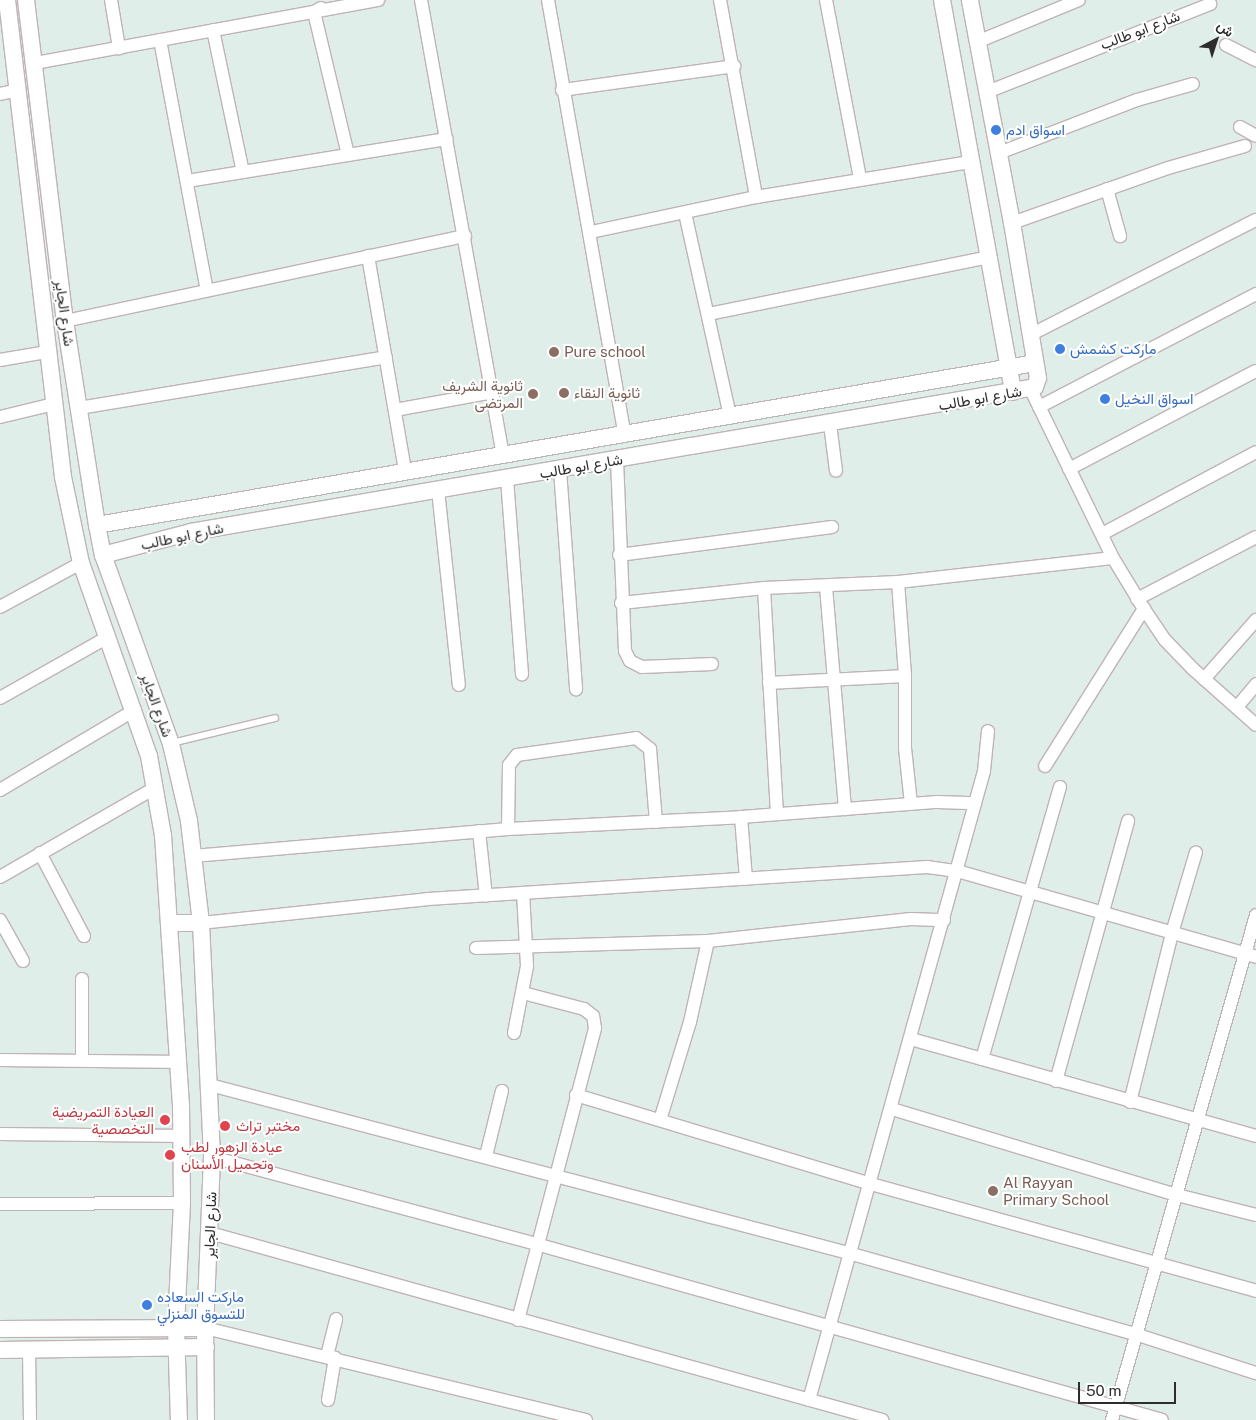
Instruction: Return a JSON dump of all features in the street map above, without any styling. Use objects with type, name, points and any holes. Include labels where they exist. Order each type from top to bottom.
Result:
[{"type":"street","name":"شارع الجاير","points":[[7,0],[19,90],[47,352],[64,477],[81,563],[135,710],[155,788],[163,835],[178,1062],[182,1203],[176,1327],[179,1420]]},
{"type":"street","name":"شارع الجاير","points":[[26,0],[65,321],[97,525],[103,555],[171,744],[189,821],[194,856],[201,923],[212,1157],[205,1328],[206,1420]]},
{"type":"street","points":[[112,0],[119,48]]},
{"type":"street","points":[[314,12],[336,0]]},
{"type":"street","points":[[35,63],[378,0]]},
{"type":"street","points":[[421,0],[494,392],[503,454]]},
{"type":"street","points":[[548,0],[562,90],[591,232],[624,433]]},
{"type":"street","points":[[720,0],[734,66],[756,197]]},
{"type":"street","points":[[826,0],[860,179]]},
{"type":"street","name":"شارع ابو طالب","points":[[942,0],[970,162],[1010,367]]},
{"type":"street","name":"شارع ابو طالب","points":[[103,555],[190,532],[1013,392],[1030,388],[1038,383],[1012,223],[970,0]]},
{"type":"street","points":[[977,42],[1079,0]]},
{"type":"street","name":"شارع ابو طالب","points":[[986,92],[1210,4]]},
{"type":"street","points":[[314,12],[348,155]]},
{"type":"street","points":[[213,30],[243,172]]},
{"type":"street","points":[[160,40],[207,290]]},
{"type":"street","points":[[1226,45],[1256,60]]},
{"type":"street","points":[[562,90],[734,66]]},
{"type":"street","points":[[999,154],[1137,100],[1192,84]]},
{"type":"street","points":[[0,94],[19,90]]},
{"type":"street","points":[[1240,128],[1256,136]]},
{"type":"street","points":[[187,181],[447,139]]},
{"type":"street","points":[[1012,223],[1107,189],[1245,146]]},
{"type":"street","points":[[591,232],[756,197],[970,162]]},
{"type":"street","points":[[1107,189],[1120,236]]},
{"type":"street","points":[[685,213],[709,314],[728,411]]},
{"type":"street","points":[[1030,334],[1256,220]]},
{"type":"street","points":[[65,321],[465,236]]},
{"type":"street","points":[[368,256],[405,470]]},
{"type":"street","points":[[709,314],[990,257]]},
{"type":"street","points":[[1039,407],[1256,294]]},
{"type":"street","points":[[0,360],[47,352]]},
{"type":"street","points":[[79,408],[386,357]]},
{"type":"street","name":"شارع ابو طالب","points":[[97,525],[184,508],[1035,363]]},
{"type":"street","points":[[1010,367],[1013,392]]},
{"type":"street","points":[[1069,469],[1256,371]]},
{"type":"street","points":[[1030,388],[1113,558],[1165,640],[1256,724]]},
{"type":"street","points":[[879,390],[884,414]]},
{"type":"street","points":[[395,410],[494,392]]},
{"type":"street","points":[[0,418],[54,404]]},
{"type":"street","points":[[830,424],[836,471]]},
{"type":"street","points":[[1102,534],[1256,452]]},
{"type":"street","points":[[617,460],[621,603],[625,651],[630,661],[642,667],[712,664]]},
{"type":"street","points":[[560,470],[576,690]]},
{"type":"street","points":[[506,479],[522,674]]},
{"type":"street","points":[[438,490],[460,684]]},
{"type":"street","points":[[184,508],[190,532]]},
{"type":"street","points":[[619,555],[832,527]]},
{"type":"street","points":[[1046,766],[1141,604],[1256,538]]},
{"type":"street","points":[[621,603],[764,588],[826,587],[898,582],[1113,558]]},
{"type":"street","points":[[0,607],[81,563]]},
{"type":"street","points":[[898,582],[905,676],[905,748],[911,804]]},
{"type":"street","points":[[826,587],[845,809]]},
{"type":"street","points":[[764,588],[777,814]]},
{"type":"street","points":[[1204,678],[1256,620]]},
{"type":"street","points":[[0,698],[108,637]]},
{"type":"street","points":[[768,683],[905,676]]},
{"type":"street","points":[[1237,707],[1256,684]]},
{"type":"street","points":[[0,790],[135,710]]},
{"type":"street","points":[[809,1400],[832,1327],[984,771],[988,731]]},
{"type":"street","points":[[508,829],[509,765],[517,755],[636,738],[650,749],[656,822]]},
{"type":"street","points":[[982,1059],[1060,787]]},
{"type":"street","points":[[0,877],[155,788]]},
{"type":"street","points":[[194,856],[508,829],[741,817],[911,804],[975,803]]},
{"type":"street","points":[[741,817],[746,879]]},
{"type":"street","points":[[1056,1081],[1128,821]]},
{"type":"street","points":[[479,831],[486,896]]},
{"type":"street","points":[[1130,1102],[1172,933],[1196,852]]},
{"type":"street","points":[[40,853],[84,936]]},
{"type":"street","points":[[170,922],[201,923],[523,893],[927,868],[957,871],[1251,956]]},
{"type":"street","points":[[514,1034],[523,993],[526,947],[523,893]]},
{"type":"street","points":[[1112,1420],[1198,1121],[1251,956],[1256,915]]},
{"type":"street","points":[[476,948],[708,941],[911,919],[944,920]]},
{"type":"street","points":[[0,920],[23,960]]},
{"type":"street","points":[[660,1120],[690,1022],[708,941]]},
{"type":"street","points":[[82,979],[82,1060]]},
{"type":"street","points":[[518,1320],[554,1174],[595,1028],[593,1016],[584,1009],[523,993]]},
{"type":"street","points":[[911,1039],[1256,1136]]},
{"type":"street","points":[[0,1060],[178,1062]]},
{"type":"street","points":[[210,1085],[486,1156],[852,1254],[1138,1335],[1256,1373]]},
{"type":"street","points":[[486,1156],[502,1091]]},
{"type":"street","points":[[576,1095],[871,1184],[1256,1291]]},
{"type":"street","points":[[892,1109],[1177,1195],[1256,1215]]},
{"type":"street","points":[[0,1134],[180,1136]]},
{"type":"street","points":[[212,1157],[536,1244],[1162,1420]]},
{"type":"street","points":[[0,1204],[182,1203]]},
{"type":"street","points":[[210,1234],[882,1420]]},
{"type":"street","points":[[328,1400],[336,1318]]},
{"type":"street","points":[[0,1329],[205,1328],[586,1420]]},
{"type":"street","points":[[0,1350],[206,1347]]},
{"type":"street","points":[[29,1350],[30,1420]]},
{"type":"lane","points":[[171,744],[276,718]]},
{"type":"place","name":"اسواق ادم","points":[[996,130]]},
{"type":"place","name":"ماركت كشمش","points":[[1060,349]]},
{"type":"place","name":"Pure school","points":[[554,352]]},
{"type":"place","name":"ثانوية النقاء","points":[[564,393]]},
{"type":"place","name":"ثانوية الشريف المرتضى","points":[[533,394]]},
{"type":"place","name":"اسواق النخيل","points":[[1105,399]]},
{"type":"place","name":"العيادة التمريضية التخصصية","points":[[165,1120]]},
{"type":"place","name":"مختبر تراث","points":[[225,1126]]},
{"type":"place","name":"عيادة الزهور لطب وتجميل الأسنان","points":[[170,1155]]},
{"type":"place","name":"Al Rayyan Primary School","points":[[993,1191]]},
{"type":"place","name":"ماركت السعاده للتسوق المنزلي","points":[[147,1305]]}]
